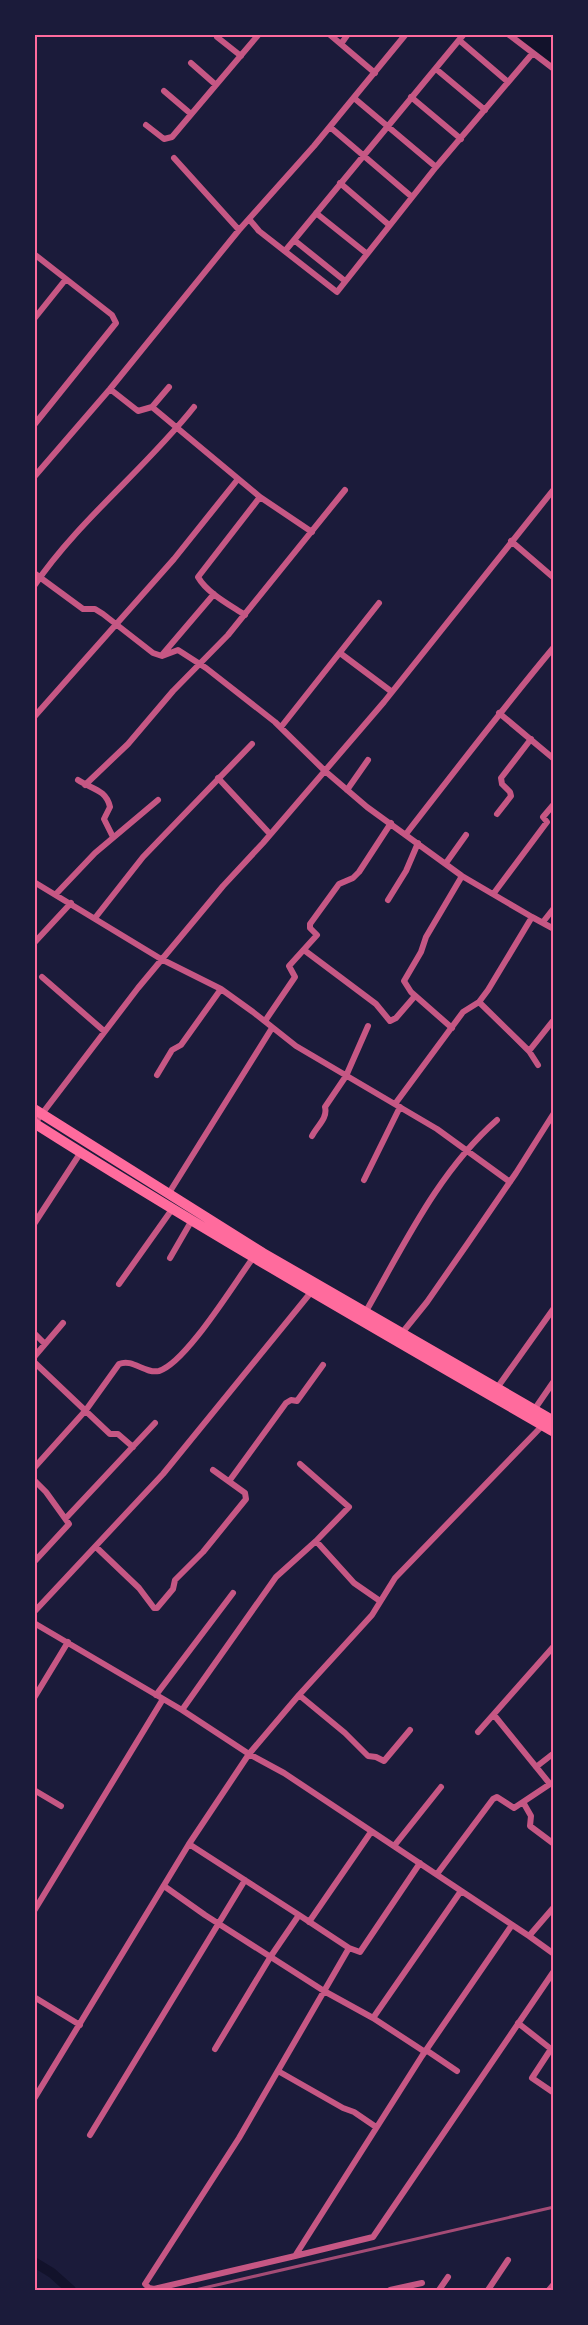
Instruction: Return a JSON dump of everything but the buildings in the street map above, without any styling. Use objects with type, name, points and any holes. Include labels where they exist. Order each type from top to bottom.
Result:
[{"type":"highway","points":[[38,1111],[169,1193],[258,1257],[314,1287],[532,1414],[554,1421]]},
{"type":"highway","points":[[35,1123],[173,1209],[236,1241]]},
{"type":"highway","points":[[50,1133],[57,1123]]},
{"type":"highway","points":[[314,1287],[365,1312],[497,1388],[532,1414],[542,1426],[554,1432]]},
{"type":"street","points":[[146,125],[164,139],[170,139],[259,34]]},
{"type":"street","points":[[329,34],[375,73]]},
{"type":"street","points":[[341,44],[348,34]]},
{"type":"street","points":[[34,477],[110,389],[239,230],[354,99],[406,34]]},
{"type":"street","points":[[508,34],[554,69]]},
{"type":"street","points":[[217,37],[241,56]]},
{"type":"street","points":[[285,251],[462,37],[508,82]]},
{"type":"street","points":[[249,219],[337,292],[436,167],[532,54]]},
{"type":"street","points":[[190,63],[216,85]]},
{"type":"street","points":[[436,69],[485,110]]},
{"type":"street","points":[[164,91],[191,114]]},
{"type":"street","points":[[411,97],[461,139]]},
{"type":"street","points":[[354,99],[436,167]]},
{"type":"street","points":[[330,127],[412,197]]},
{"type":"street","points":[[174,158],[239,230]]},
{"type":"street","points":[[340,183],[389,225]]},
{"type":"street","points":[[316,213],[366,253]]},
{"type":"street","points":[[294,240],[345,282]]},
{"type":"street","points":[[34,254],[112,315],[116,323],[34,425]]},
{"type":"street","points":[[34,320],[66,279]]},
{"type":"street","points":[[110,389],[138,411],[152,407],[169,387]]},
{"type":"street","points":[[152,407],[260,497],[312,532]]},
{"type":"street","points":[[34,586],[37,575],[177,429],[194,407]]},
{"type":"street","points":[[34,717],[174,559],[238,479]]},
{"type":"street","points":[[35,1123],[38,1111],[162,959],[392,692],[554,489]]},
{"type":"street","points":[[86,785],[128,744],[173,691],[245,615],[345,490]]},
{"type":"street","points":[[245,615],[214,594],[199,580],[199,574],[260,497]]},
{"type":"street","points":[[511,541],[554,578]]},
{"type":"street","points":[[37,575],[85,610],[95,609],[153,653],[162,656],[177,650],[200,664],[281,727],[325,771],[347,789],[462,876],[494,892],[554,929]]},
{"type":"street","points":[[162,656],[214,594]]},
{"type":"street","points":[[281,727],[379,603]]},
{"type":"street","points":[[406,834],[499,713],[554,647]]},
{"type":"street","points":[[340,653],[392,692]]},
{"type":"street","points":[[499,713],[554,759]]},
{"type":"street","points":[[497,814],[511,796],[502,784],[501,778],[531,739]]},
{"type":"street","points":[[95,918],[142,857],[252,744]]},
{"type":"street","points":[[347,789],[368,760]]},
{"type":"street","points":[[218,778],[270,834]]},
{"type":"street","points":[[78,780],[96,788],[108,800],[110,807],[104,816],[104,822],[113,837]]},
{"type":"street","points":[[56,894],[76,871],[158,800]]},
{"type":"street","points":[[494,892],[547,822],[543,817],[554,804]]},
{"type":"street","points":[[265,1021],[295,977],[289,966],[317,935],[310,928],[310,924],[339,884],[353,878],[359,872],[392,823]]},
{"type":"street","points":[[446,863],[466,835]]},
{"type":"street","points":[[388,900],[406,871],[418,843]]},
{"type":"street","points":[[452,1028],[406,988],[404,981],[421,952],[426,937],[462,876]]},
{"type":"street","points":[[34,882],[162,959],[221,989],[296,1046],[398,1105],[467,1150],[510,1182]]},
{"type":"street","points":[[34,943],[71,903]]},
{"type":"street","points":[[543,922],[554,908]]},
{"type":"street","points":[[364,1180],[398,1105],[464,1012],[479,1002],[532,917]]},
{"type":"street","points":[[304,950],[375,1004],[390,1021],[396,1018],[415,996]]},
{"type":"street","points":[[42,976],[104,1031]]},
{"type":"street","points":[[157,1075],[172,1050],[181,1045],[221,989]]},
{"type":"street","points":[[479,1002],[530,1051],[538,1065]]},
{"type":"street","points":[[530,1051],[552,1022]]},
{"type":"street","points":[[312,1136],[326,1114],[325,1107],[346,1076],[368,1026]]},
{"type":"street","points":[[169,1193],[272,1028]]},
{"type":"street","points":[[402,1333],[427,1302],[510,1182],[554,1113]]},
{"type":"street","points":[[365,1312],[420,1215],[467,1150],[497,1120]]},
{"type":"street","points":[[34,1224],[88,1142]]},
{"type":"street","points":[[119,1284],[173,1209]]},
{"type":"street","points":[[170,1258],[192,1220]]},
{"type":"street","points":[[34,1468],[37,1460],[86,1410],[120,1364],[128,1362],[147,1371],[159,1371],[185,1352],[258,1257]]},
{"type":"street","points":[[34,1612],[96,1547],[210,1418],[314,1287]]},
{"type":"street","points":[[497,1388],[554,1308]]},
{"type":"street","points":[[34,1357],[63,1323]]},
{"type":"street","points":[[34,1333],[45,1344]]},
{"type":"street","points":[[34,1362],[110,1434],[118,1434],[133,1447]]},
{"type":"street","points":[[230,1480],[286,1403],[291,1400],[297,1401],[323,1365]]},
{"type":"street","points":[[532,1414],[554,1380]]},
{"type":"street","points":[[66,1518],[155,1423]]},
{"type":"street","points":[[34,2099],[189,1844],[249,1754],[372,1615],[395,1578],[542,1426]]},
{"type":"street","points":[[182,1710],[276,1577],[349,1507],[300,1464]]},
{"type":"street","points":[[96,1547],[139,1588],[148,1602],[157,1608],[173,1589],[175,1580],[203,1552],[246,1499],[245,1492],[213,1470]]},
{"type":"street","points":[[34,1480],[66,1518],[69,1527],[34,1562]]},
{"type":"street","points":[[316,1541],[354,1583],[380,1601]]},
{"type":"street","points":[[156,1695],[233,1593]]},
{"type":"street","points":[[34,1623],[182,1710],[303,1786],[554,1954]]},
{"type":"street","points":[[34,1698],[68,1642]]},
{"type":"street","points":[[478,1732],[554,1646]]},
{"type":"street","points":[[299,1695],[345,1733],[368,1756],[384,1761],[410,1730]]},
{"type":"street","points":[[34,1911],[163,1699]]},
{"type":"street","points":[[436,1874],[494,1799],[497,1797],[512,1808],[552,1784],[494,1715]]},
{"type":"street","points":[[536,1767],[554,1753]]},
{"type":"street","points":[[394,1846],[441,1787]]},
{"type":"street","points":[[34,1790],[61,1806]]},
{"type":"street","points":[[523,1802],[530,1812],[530,1826],[554,1844]]},
{"type":"street","points":[[309,1922],[371,1832]]},
{"type":"street","points":[[189,1844],[358,1953],[420,1863]]},
{"type":"street","points":[[90,2135],[245,1880]]},
{"type":"street","points":[[164,1886],[324,1991],[373,2018],[457,2071]]},
{"type":"street","points":[[373,2018],[461,1891]]},
{"type":"street","points":[[529,1936],[554,1907]]},
{"type":"street","points":[[215,2049],[298,1915]]},
{"type":"street","points":[[295,2256],[376,2127],[512,1925]]},
{"type":"street","points":[[349,1948],[239,2138],[145,2284],[149,2289],[373,2237],[554,1971]]},
{"type":"street","points":[[34,1997],[80,2025]]},
{"type":"street","points":[[518,2023],[552,2049],[532,2078],[554,2093]]},
{"type":"street","points":[[278,2071],[343,2109],[354,2112],[376,2127]]},
{"type":"street","points":[[488,2290],[508,2260]]},
{"type":"street","points":[[439,2290],[448,2277]]},
{"type":"street","points":[[390,2290],[400,2290],[422,2283]]},
{"type":"street","points":[[549,2290],[554,2284]]},
{"type":"shaded area","points":[[511,35],[553,35],[553,66]]},
{"type":"waterway","points":[[34,2262],[52,2273],[71,2290]]},
{"type":"railway","points":[[195,2290],[554,2207]]}]
